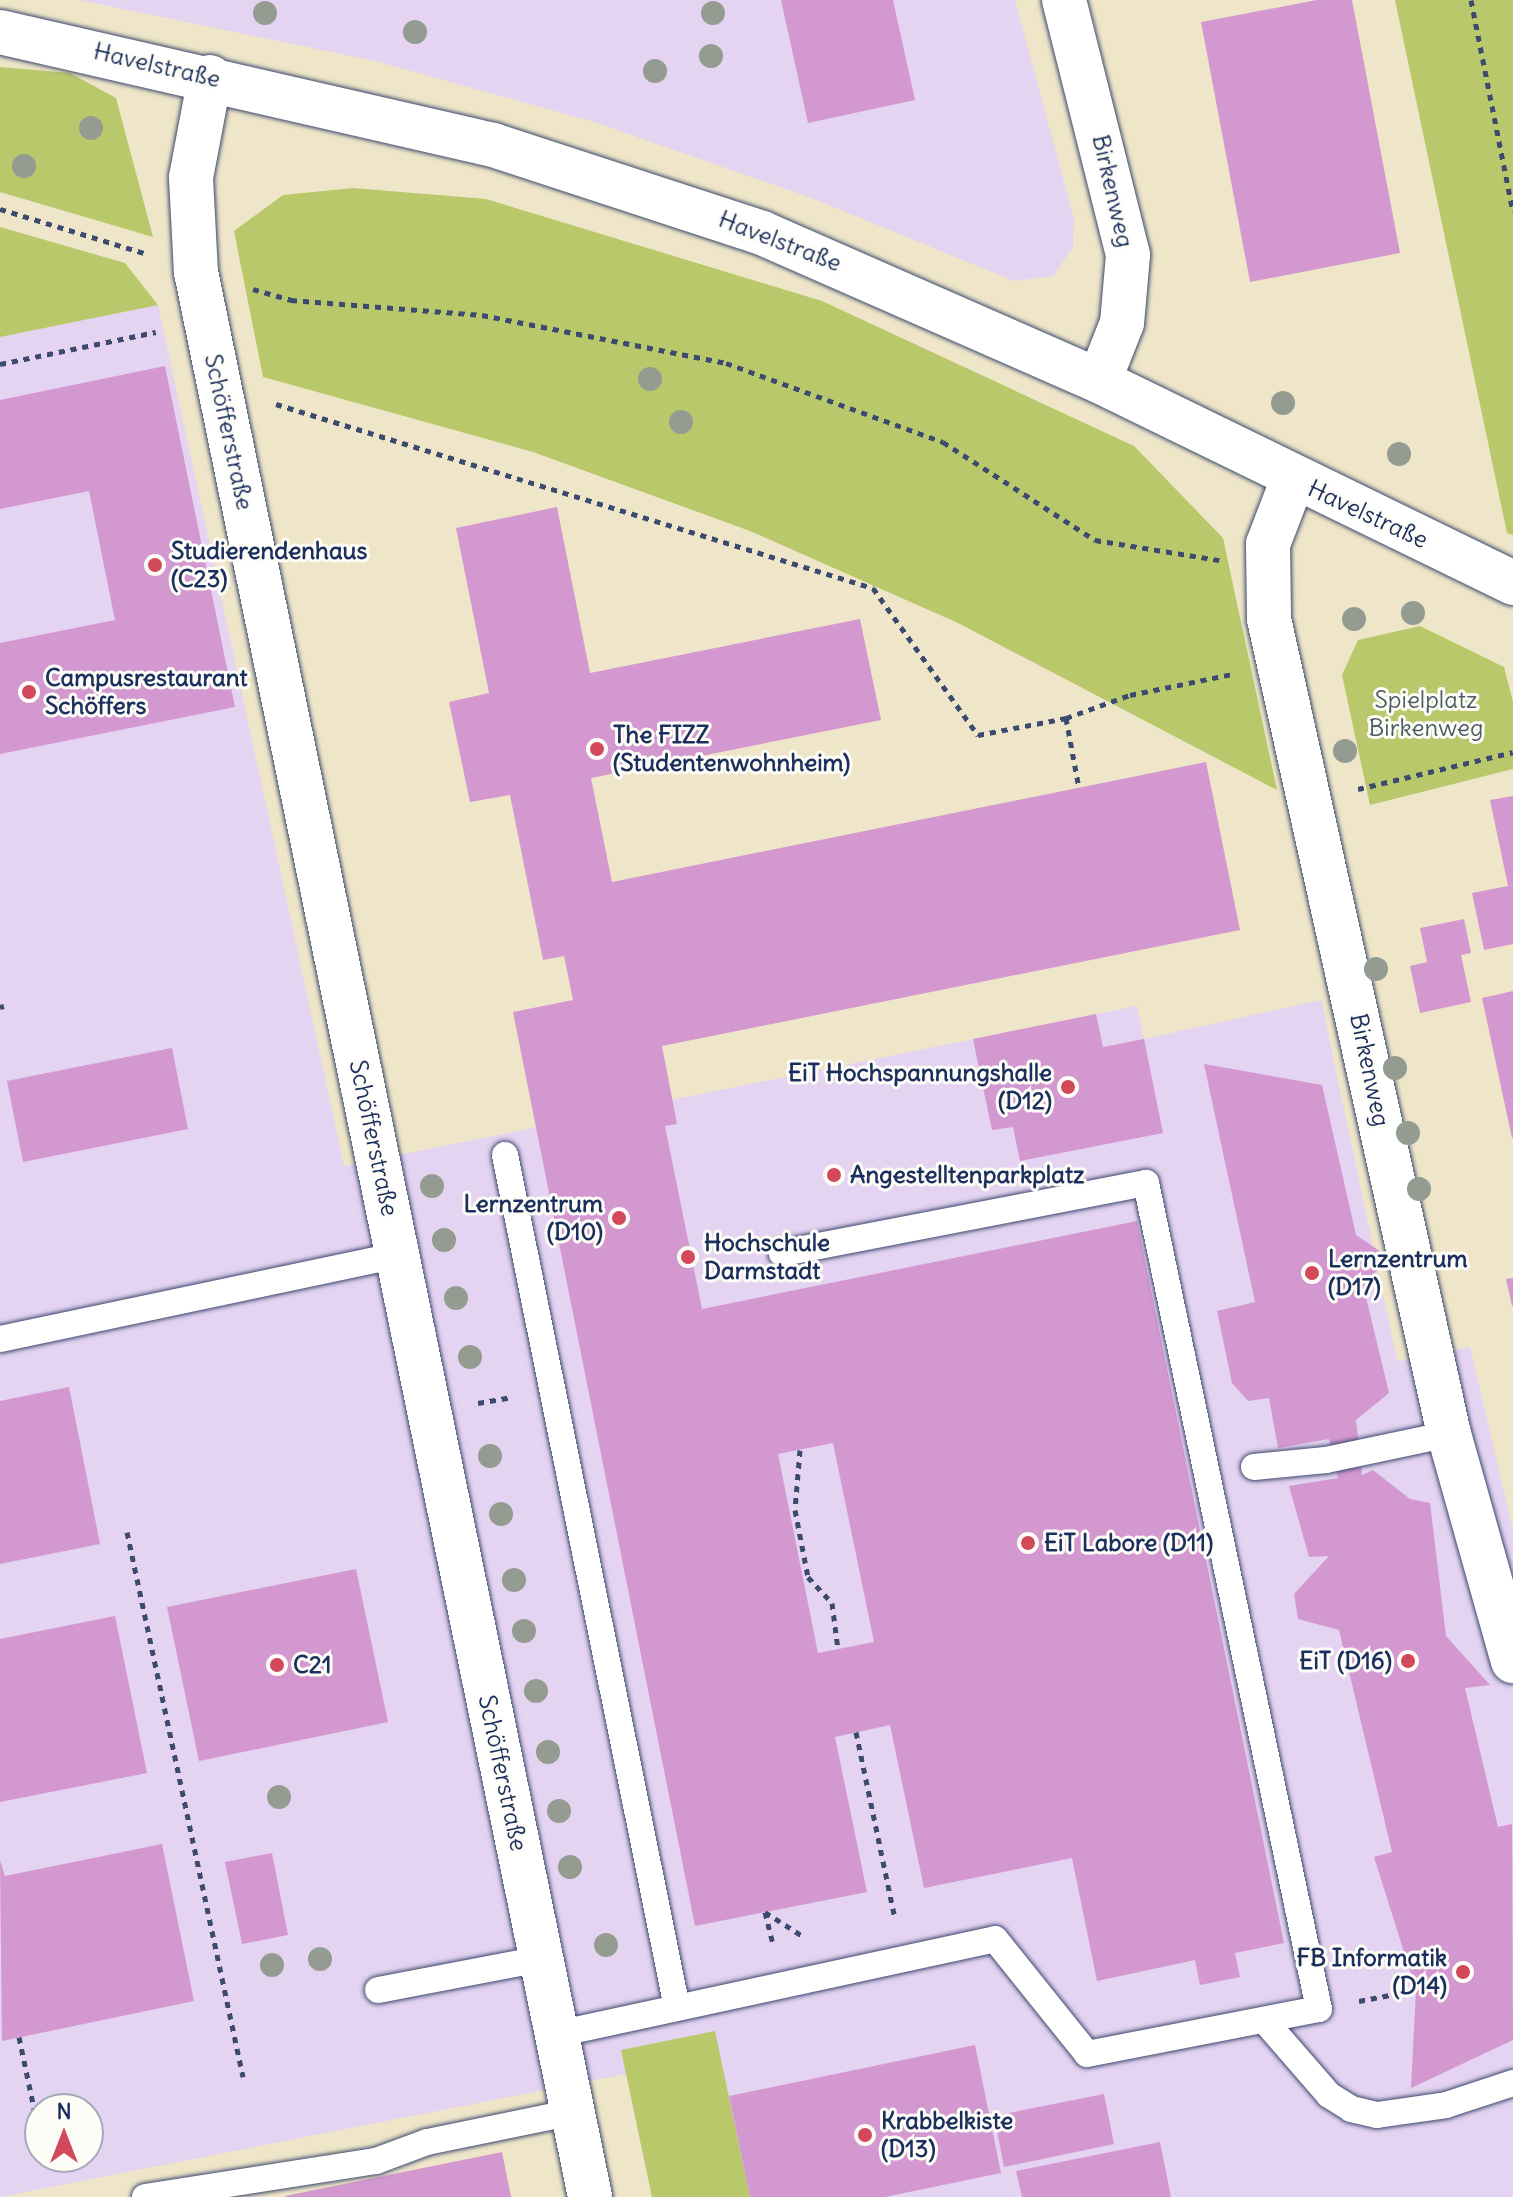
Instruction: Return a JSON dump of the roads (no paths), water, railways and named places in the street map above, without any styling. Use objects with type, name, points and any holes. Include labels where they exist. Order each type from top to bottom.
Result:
[{"type":"street","name":"Birkenweg","points":[[1064,0],[1128,255],[1122,323],[1099,381]]},
{"type":"street","name":"Havelstraße","points":[[0,32],[210,77],[493,145],[662,198],[861,272],[1099,381],[1293,479],[1513,583]]},
{"type":"street","name":"Schöfferstraße","points":[[210,77],[191,178],[196,272],[590,2197]]},
{"type":"street","name":"Birkenweg","points":[[1293,479],[1266,561],[1280,664],[1449,1434],[1513,1661]]},
{"type":"lane","points":[[505,1155],[677,2008]]},
{"type":"lane","points":[[557,2034],[995,1939],[1087,2054],[1319,2009],[1146,1183],[782,1253]]},
{"type":"lane","points":[[0,1339],[398,1255]]},
{"type":"lane","points":[[1254,1467],[1326,1460],[1449,1434]]},
{"type":"lane","points":[[378,1990],[541,1959]]},
{"type":"lane","points":[[1264,2020],[1329,2095],[1351,2109],[1377,2115],[1419,2109],[1513,2083]]},
{"type":"lane","points":[[145,2197],[400,2163],[573,2112]]},
{"type":"place","name":"Studierendenhaus (C23)","points":[[155,565]]},
{"type":"place","name":"Campusrestaurant Schöffers","points":[[29,692]]},
{"type":"place","name":"The FIZZ (Studentenwohnheim)","points":[[597,749]]},
{"type":"place","name":"EiT Hochspannungshalle (D12)","points":[[1068,1087]]},
{"type":"place","name":"Angestelltenparkplatz","points":[[834,1175]]},
{"type":"place","name":"Lernzentrum (D10)","points":[[619,1218]]},
{"type":"place","name":"Hochschule Darmstadt","points":[[688,1257]]},
{"type":"place","name":"Lernzentrum (D17)","points":[[1312,1273]]},
{"type":"place","name":"EiT Labore (D11)","points":[[1028,1543]]},
{"type":"place","name":"EiT (D16)","points":[[1408,1661]]},
{"type":"place","name":"C21","points":[[277,1665]]},
{"type":"place","name":"FB Informatik (D14)","points":[[1463,1972]]},
{"type":"place","name":"Krabbelkiste (D13)","points":[[865,2135]]},
{"type":"park label","name":"Spielplatz Birkenweg","points":[[1426,714]]}]
